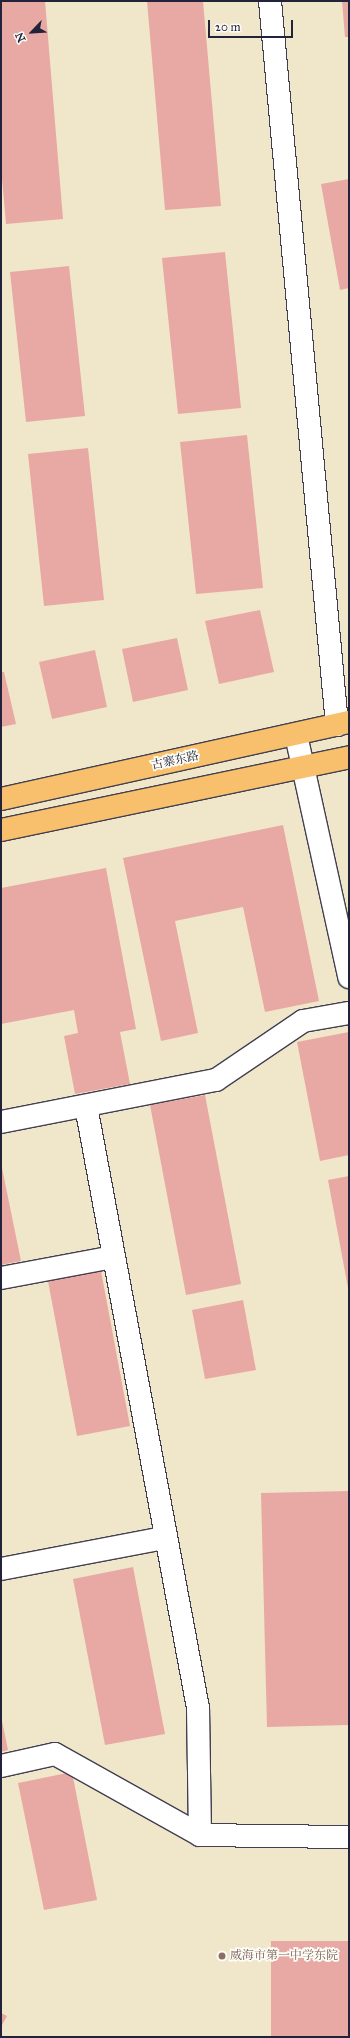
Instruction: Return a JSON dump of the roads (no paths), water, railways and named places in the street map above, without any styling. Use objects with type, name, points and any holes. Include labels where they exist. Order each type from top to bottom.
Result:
[{"type":"main road","name":"古寨东路","points":[[1,799],[343,724]]},
{"type":"main road","points":[[1,830],[349,757]]},
{"type":"street","points":[[270,1],[343,724]]},
{"type":"street","points":[[296,735],[349,977]]},
{"type":"street","points":[[1,1122],[216,1080],[303,1021],[349,1013]]},
{"type":"street","points":[[86,1106],[164,1538],[198,1708],[200,1836]]},
{"type":"street","points":[[1,1278],[113,1257]]},
{"type":"street","points":[[1,1569],[164,1538]]},
{"type":"street","points":[[1,1766],[55,1754],[200,1836],[349,1837]]},
{"type":"place","name":"威海市第一中学东院","points":[[222,1956]]}]
